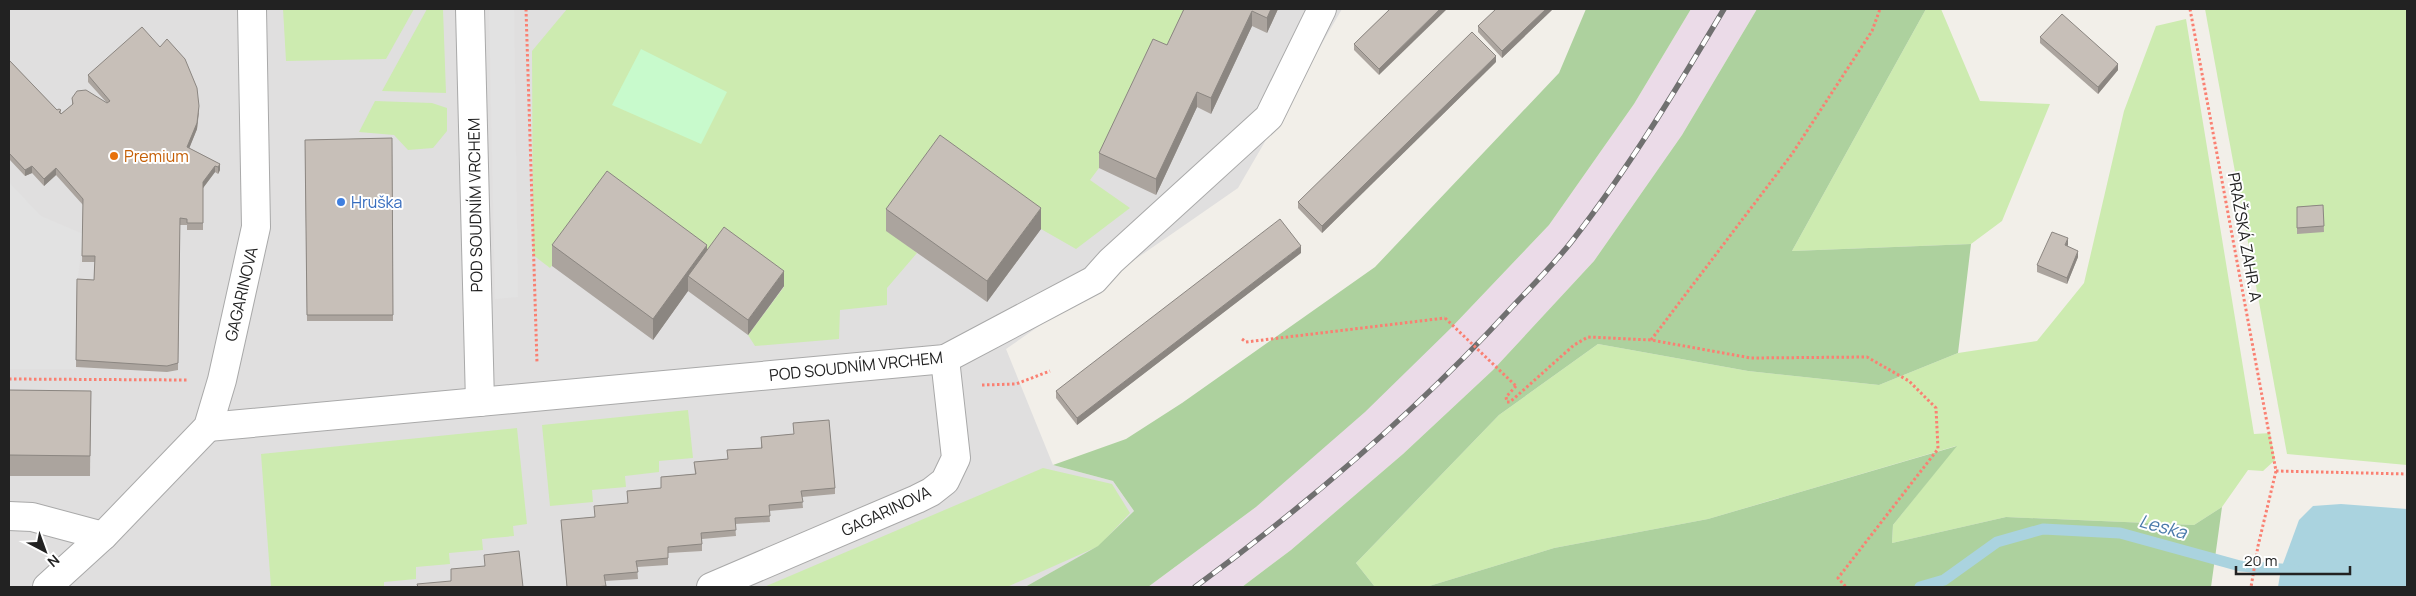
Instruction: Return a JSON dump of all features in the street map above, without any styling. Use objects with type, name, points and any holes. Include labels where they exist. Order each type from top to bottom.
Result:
[{"type":"street","name":"GAGARINOVA","points":[[47,587],[104,536],[208,427],[222,380],[256,227],[252,9]]},
{"type":"street","name":"POD SOUDNÍM VRCHEM","points":[[470,9],[480,402]]},
{"type":"street","name":"POD SOUDNÍM VRCHEM","points":[[208,427],[480,402],[946,369],[1094,280],[1111,261],[1269,117],[1322,9]]},
{"type":"street","name":"GAGARINOVA","points":[[711,587],[917,499],[931,492],[945,481],[956,458],[946,369]]},
{"type":"street","points":[[9,516],[32,516],[104,536]]},
{"type":"path","points":[[526,9],[538,373]]},
{"type":"path","points":[[1651,340],[1792,154],[1872,31],[1880,9]]},
{"type":"path","name":"PRAŽSKÁ ZAHR. A","points":[[2190,9],[2276,471]]},
{"type":"path","points":[[1242,339],[1246,342],[1445,318],[1516,386],[1506,398],[1506,402],[1510,402],[1574,346],[1588,338],[1651,340],[1751,358],[1867,357],[1909,382],[1936,408],[1938,448],[1838,578],[1846,587]]},
{"type":"path","points":[[946,369],[988,386],[1016,384],[1050,371]]},
{"type":"path","points":[[9,379],[222,380]]},
{"type":"path","points":[[2251,587],[2258,546],[2276,471],[2407,474]]},
{"type":"shaded area","points":[[9,9],[1342,9],[1238,188],[1006,349],[1053,465],[1113,481],[1134,511],[1099,546],[1025,587],[9,587]]},
{"type":"shaded area","points":[[489,9],[514,9],[518,297],[495,299]]},
{"type":"shaded area","points":[[1691,9],[1757,9],[1682,135],[1594,261],[1493,370],[1403,454],[1291,550],[1242,587],[1148,587],[1256,507],[1451,328],[1549,225],[1634,104]]},
{"type":"shaded area","points":[[9,182],[41,216],[83,234],[77,286],[76,369],[9,369]]},
{"type":"green space","points":[[283,9],[414,9],[386,59],[286,61]]},
{"type":"green space","points":[[427,9],[443,9],[446,93],[382,91]]},
{"type":"green space","points":[[567,9],[1192,9],[1099,168],[1090,180],[1130,208],[1076,249],[1041,229],[887,230],[917,253],[887,288],[887,305],[840,310],[839,339],[755,346],[748,335],[784,287],[707,266],[607,192],[550,268],[533,255],[532,51]]},
{"type":"green space","points":[[1586,9],[1691,9],[1634,104],[1549,225],[1451,328],[1365,412],[1256,507],[1148,587],[1025,587],[1098,546],[1134,511],[1113,481],[1053,465],[1126,439],[1182,403],[1375,267],[1559,73]]},
{"type":"green space","points":[[1757,9],[1926,9],[1792,251],[1971,244],[1958,353],[1879,385],[1748,371],[1598,344],[1499,415],[1356,563],[1375,587],[1242,587],[1291,550],[1403,454],[1493,370],[1594,261],[1682,135]]},
{"type":"green space","points":[[1926,9],[1941,9],[1980,101],[2050,104],[2002,221],[1971,244],[1792,251]]},
{"type":"green space","points":[[2205,9],[2407,9],[2407,465],[2287,454]]},
{"type":"green space","points":[[2186,19],[2254,434],[2270,433],[2275,460],[2263,471],[2248,470],[2222,507],[2194,525],[2006,517],[1892,543],[1893,525],[1956,446],[1708,519],[1554,548],[1426,587],[1375,587],[1356,563],[1499,415],[1598,344],[1748,371],[1879,385],[1958,353],[2037,341],[2084,283],[2124,111],[2156,26]]},
{"type":"green space","points":[[641,49],[727,92],[701,144],[612,105]]},
{"type":"green space","points":[[375,101],[432,103],[447,108],[447,131],[433,148],[408,150],[394,135],[359,132]]},
{"type":"green space","points":[[688,410],[693,458],[659,461],[659,472],[625,476],[626,487],[592,490],[593,502],[550,506],[542,425]]},
{"type":"green space","points":[[517,428],[527,524],[513,526],[514,536],[482,539],[483,550],[449,553],[450,564],[416,567],[416,579],[384,582],[384,587],[271,587],[261,454]]},
{"type":"green space","points":[[1957,446],[1893,525],[1892,543],[2006,517],[2194,525],[2222,507],[2211,587],[1426,587],[1554,548],[1708,519]]},
{"type":"green space","points":[[1043,468],[1112,484],[1130,513],[1099,546],[1007,587],[764,587]]},
{"type":"water","points":[[2341,504],[2407,509],[2407,587],[2278,587],[2281,569],[2299,520],[2313,506]]},
{"type":"building","points":[[1184,9],[1271,9],[1267,18],[1252,11],[1211,98],[1197,92],[1156,179],[1099,153],[1153,39],[1167,45]]},
{"type":"building","points":[[1390,9],[1440,9],[1379,69],[1354,44]]},
{"type":"building","points":[[1496,9],[1546,9],[1502,51],[1478,26]]},
{"type":"building","points":[[2062,14],[2118,64],[2098,87],[2040,37]]},
{"type":"building","points":[[142,27],[160,47],[167,39],[185,59],[197,88],[199,106],[197,123],[187,147],[220,164],[218,167],[215,166],[203,182],[203,223],[187,223],[187,219],[180,218],[178,363],[167,366],[76,360],[77,279],[94,280],[95,256],[82,256],[83,199],[56,168],[44,179],[32,166],[25,170],[9,153],[9,60],[57,110],[61,110],[59,112],[61,114],[73,104],[72,98],[77,91],[86,90],[107,103],[110,101],[88,75]]},
{"type":"building","points":[[1472,32],[1496,56],[1322,226],[1298,202]]},
{"type":"building","points":[[940,135],[1041,208],[987,281],[886,209]]},
{"type":"building","points":[[392,138],[393,315],[307,315],[305,140]]},
{"type":"building","points":[[607,171],[707,245],[653,319],[552,245]]},
{"type":"building","points":[[2323,205],[2324,226],[2297,228],[2297,207]]},
{"type":"building","points":[[1280,219],[1301,246],[1077,418],[1056,391]]},
{"type":"building","points":[[724,227],[784,271],[748,320],[688,276]]},
{"type":"building","points":[[2052,232],[2068,238],[2065,245],[2078,251],[2067,278],[2037,265]]},
{"type":"building","points":[[9,390],[91,391],[90,456],[9,455]]},
{"type":"building","points":[[829,420],[835,488],[801,491],[803,502],[769,505],[770,516],[735,518],[736,530],[701,533],[702,544],[668,547],[668,558],[636,561],[638,572],[604,575],[606,586],[567,587],[561,520],[595,517],[594,506],[628,503],[627,491],[661,488],[661,477],[696,474],[694,462],[728,459],[727,450],[762,448],[761,437],[794,434],[793,423]]},
{"type":"building","points":[[519,551],[523,587],[418,587],[417,584],[451,581],[451,569],[485,566],[484,555]]},
{"type":"waterway","name":"Leska","points":[[1920,587],[1944,580],[1997,542],[2043,529],[2120,533],[2240,566],[2295,570]]},
{"type":"railway","points":[[1195,587],[1321,489],[1401,418],[1477,344],[1551,266],[1593,213],[1633,156],[1724,9]]},
{"type":"place","name":"Premium","points":[[114,156]]},
{"type":"place","name":"Hruška","points":[[341,202]]}]
